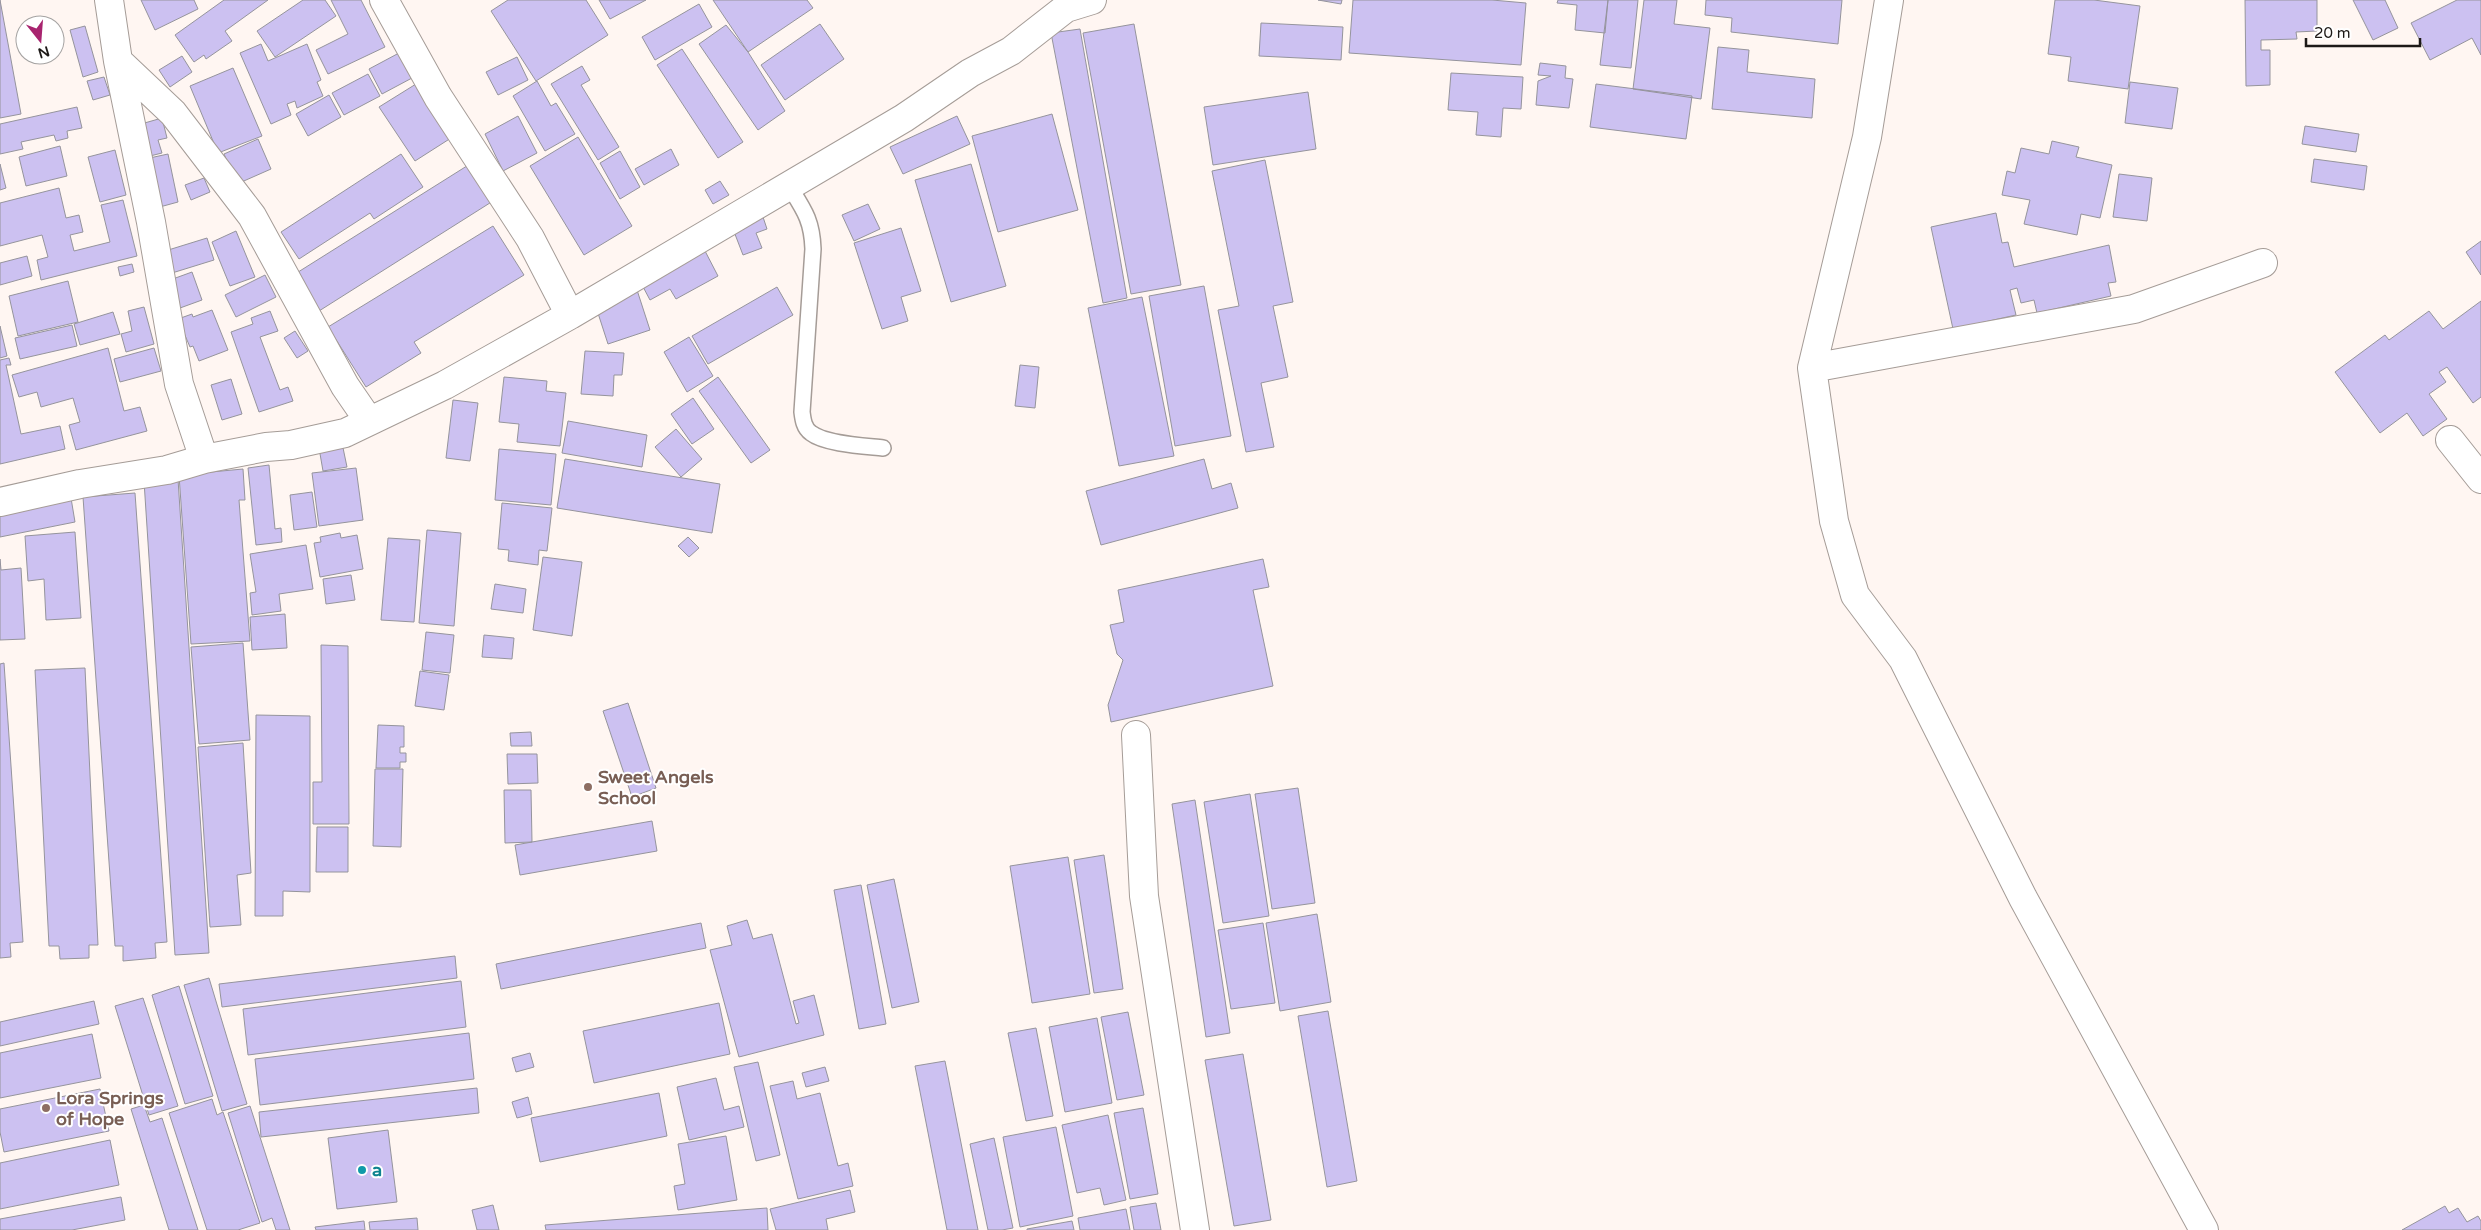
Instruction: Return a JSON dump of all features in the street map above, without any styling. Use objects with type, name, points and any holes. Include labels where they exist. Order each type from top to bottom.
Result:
[{"type":"street","points":[[110,0],[118,61],[151,222],[179,384],[204,459]]},
{"type":"street","points":[[384,0],[438,98],[530,238],[570,315]]},
{"type":"street","points":[[0,502],[80,484],[167,470],[204,459],[266,447],[291,445],[345,433],[445,386],[570,315],[904,118],[970,73],[1011,51],[1066,8],[1092,0]]},
{"type":"street","points":[[1889,0],[1867,137],[1812,368],[1834,521],[1855,595],[1904,659],[2024,898],[2204,1230]]},
{"type":"street","points":[[118,61],[173,114],[252,216],[345,386],[369,421]]},
{"type":"street","points":[[1812,368],[2134,309],[2263,263]]},
{"type":"street","points":[[2450,440],[2481,479]]},
{"type":"street","points":[[1136,735],[1144,896],[1195,1230]]},
{"type":"lane","points":[[789,186],[806,213],[812,229],[813,249],[802,412],[803,423],[811,433],[828,440],[883,448]]},
{"type":"building","points":[[0,0],[21,114],[0,118]]},
{"type":"building","points":[[141,0],[194,0],[198,9],[155,30]]},
{"type":"building","points":[[224,0],[268,0],[225,31],[232,41],[206,59],[204,55],[194,62],[175,35]]},
{"type":"building","points":[[303,0],[325,0],[336,16],[275,57],[257,31]]},
{"type":"building","points":[[331,0],[361,0],[385,47],[328,74],[316,50],[348,34]]},
{"type":"building","points":[[508,0],[586,0],[608,35],[536,81],[491,11]]},
{"type":"building","points":[[599,0],[646,0],[610,19]]},
{"type":"building","points":[[713,0],[807,0],[813,8],[748,52]]},
{"type":"building","points":[[1318,0],[1342,0],[1341,4]]},
{"type":"building","points":[[1353,0],[1492,0],[1526,3],[1521,65],[1349,53]]},
{"type":"building","points":[[1558,0],[1608,0],[1605,33],[1575,30],[1577,5],[1557,3]]},
{"type":"building","points":[[1608,0],[1638,0],[1631,68],[1600,65]]},
{"type":"building","points":[[1644,0],[1677,0],[1674,24],[1710,28],[1701,99],[1633,89]]},
{"type":"building","points":[[1706,0],[1842,0],[1838,44],[1731,32],[1732,18],[1705,15]]},
{"type":"building","points":[[2055,0],[2094,0],[2140,6],[2128,89],[2068,81],[2071,57],[2048,54]]},
{"type":"building","points":[[2245,0],[2317,0],[2317,31],[2296,32],[2297,39],[2261,40],[2261,50],[2270,50],[2270,85],[2246,86]]},
{"type":"building","points":[[2353,0],[2385,0],[2398,28],[2373,40]]},
{"type":"building","points":[[2457,0],[2481,0],[2481,55],[2472,38],[2430,60],[2411,23]]},
{"type":"building","points":[[699,4],[712,27],[655,60],[642,37]]},
{"type":"building","points":[[1261,23],[1343,27],[1341,60],[1259,56]]},
{"type":"building","points":[[820,24],[844,59],[785,100],[761,65]]},
{"type":"building","points":[[1134,24],[1181,285],[1131,294],[1083,33]]},
{"type":"building","points":[[726,25],[748,52],[785,111],[758,130],[699,44]]},
{"type":"building","points":[[85,26],[98,72],[83,77],[70,30]]},
{"type":"building","points":[[1080,29],[1127,298],[1103,303],[1051,33]]},
{"type":"building","points":[[261,44],[268,61],[307,44],[321,80],[317,82],[323,96],[297,108],[295,101],[287,104],[291,115],[271,124],[240,53]]},
{"type":"building","points":[[1718,47],[1749,50],[1747,72],[1815,79],[1812,118],[1712,109]]},
{"type":"building","points":[[682,49],[743,142],[718,158],[657,65]]},
{"type":"building","points":[[399,53],[412,78],[382,94],[369,69]]},
{"type":"building","points":[[182,56],[192,72],[170,87],[159,70]]},
{"type":"building","points":[[517,57],[528,80],[498,95],[486,72]]},
{"type":"building","points":[[1540,63],[1566,66],[1565,78],[1573,79],[1569,108],[1536,105],[1538,81],[1551,76],[1538,75]]},
{"type":"building","points":[[582,66],[590,80],[581,85],[619,147],[598,160],[551,84]]},
{"type":"building","points":[[233,68],[262,136],[218,153],[190,86]]},
{"type":"building","points":[[1451,73],[1523,77],[1521,109],[1503,108],[1501,137],[1476,135],[1478,112],[1448,110]]},
{"type":"building","points":[[368,74],[380,96],[344,115],[332,93]]},
{"type":"building","points":[[104,77],[110,95],[93,100],[87,81]]},
{"type":"building","points":[[537,81],[551,106],[556,103],[575,134],[545,151],[513,96]]},
{"type":"building","points":[[2130,82],[2178,88],[2172,129],[2125,123]]},
{"type":"building","points":[[416,84],[451,138],[415,161],[379,107]]},
{"type":"building","points":[[1596,84],[1692,96],[1686,139],[1590,127]]},
{"type":"building","points":[[1308,92],[1316,149],[1213,165],[1204,107]]},
{"type":"building","points":[[329,95],[341,117],[308,136],[296,114]]},
{"type":"building","points":[[77,107],[82,128],[67,131],[68,138],[56,141],[54,135],[21,142],[23,149],[0,154],[0,124]]},
{"type":"building","points":[[1052,114],[1078,210],[998,232],[972,136]]},
{"type":"building","points":[[518,116],[537,153],[503,171],[485,134]]},
{"type":"building","points":[[957,116],[970,144],[903,174],[890,147]]},
{"type":"building","points":[[162,118],[167,138],[158,140],[162,153],[150,156],[141,124]]},
{"type":"building","points":[[2305,126],[2359,134],[2356,152],[2302,144]]},
{"type":"building","points":[[578,137],[632,226],[584,255],[530,166]]},
{"type":"building","points":[[258,139],[271,169],[237,184],[224,154]]},
{"type":"building","points":[[2052,141],[2079,147],[2076,157],[2112,165],[2100,218],[2081,214],[2077,235],[2024,224],[2030,200],[2002,195],[2007,171],[2015,173],[2021,148],[2049,154]]},
{"type":"building","points":[[60,146],[67,176],[26,186],[19,157]]},
{"type":"building","points":[[671,149],[679,165],[644,185],[635,169]]},
{"type":"building","points":[[115,150],[126,195],[100,202],[88,157]]},
{"type":"building","points":[[620,151],[640,187],[620,199],[600,163]]},
{"type":"building","points":[[168,154],[178,202],[156,208],[145,159]]},
{"type":"building","points":[[401,154],[423,187],[374,219],[370,213],[299,259],[281,232]]},
{"type":"building","points":[[2314,159],[2367,166],[2364,190],[2311,182]]},
{"type":"building","points":[[1265,160],[1293,302],[1273,306],[1288,377],[1261,383],[1274,447],[1246,452],[1218,310],[1239,306],[1212,171]]},
{"type":"building","points":[[0,164],[6,188],[0,190]]},
{"type":"building","points":[[470,164],[493,201],[319,311],[295,274]]},
{"type":"building","points":[[971,164],[1006,286],[951,302],[915,180]]},
{"type":"building","points":[[2119,174],[2152,178],[2147,221],[2113,217]]},
{"type":"building","points":[[204,178],[210,192],[191,200],[185,185]]},
{"type":"building","points":[[720,181],[729,195],[713,204],[705,190]]},
{"type":"building","points":[[59,188],[66,218],[79,215],[83,232],[70,235],[74,251],[110,242],[101,205],[123,200],[137,256],[41,280],[37,260],[48,257],[42,235],[0,246],[0,203]]},
{"type":"building","points":[[868,204],[880,229],[854,241],[842,215]]},
{"type":"building","points":[[1996,213],[2002,243],[2008,242],[2014,267],[2109,245],[2116,282],[2108,283],[2111,296],[2037,313],[2034,300],[2021,303],[2017,288],[2010,290],[2016,315],[1953,329],[1931,227]]},
{"type":"building","points":[[763,217],[767,229],[756,233],[762,248],[743,255],[733,229]]},
{"type":"building","points":[[493,226],[524,275],[414,342],[421,353],[366,387],[328,327]]},
{"type":"building","points":[[901,228],[921,291],[901,297],[908,321],[882,329],[854,243]]},
{"type":"building","points":[[236,231],[255,277],[230,286],[212,242]]},
{"type":"building","points":[[207,238],[214,260],[172,273],[165,251]]},
{"type":"building","points":[[2481,241],[2481,275],[2466,252]]},
{"type":"building","points":[[704,249],[718,276],[676,299],[670,289],[650,300],[641,283]]},
{"type":"building","points":[[27,256],[32,276],[0,285],[0,263]]},
{"type":"building","points":[[132,264],[134,272],[120,276],[118,267]]},
{"type":"building","points":[[192,272],[202,300],[180,308],[170,280]]},
{"type":"building","points":[[265,275],[276,297],[236,317],[225,295]]},
{"type":"building","points":[[68,281],[78,322],[18,336],[9,296]]},
{"type":"building","points":[[1204,286],[1231,436],[1175,446],[1149,296]]},
{"type":"building","points":[[777,287],[793,315],[708,364],[692,336]]},
{"type":"building","points":[[637,290],[650,330],[608,344],[595,304]]},
{"type":"building","points":[[1142,297],[1174,456],[1119,466],[1088,308]]},
{"type":"building","points":[[2481,301],[2481,397],[2473,403],[2447,367],[2439,372],[2446,382],[2429,394],[2447,419],[2423,436],[2407,413],[2380,433],[2335,372],[2385,335],[2389,340],[2429,311],[2443,329]]},
{"type":"building","points":[[144,307],[154,344],[126,352],[121,334],[132,331],[128,311]]},
{"type":"building","points":[[212,310],[228,350],[199,361],[193,346],[190,347],[178,319],[192,314],[193,317]]},
{"type":"building","points":[[270,311],[278,331],[260,337],[280,390],[288,387],[293,401],[259,412],[231,332],[253,324],[251,318]]},
{"type":"building","points":[[113,312],[120,334],[80,345],[74,324]]},
{"type":"building","points":[[72,325],[77,346],[20,359],[15,338]]},
{"type":"building","points":[[0,326],[7,356],[0,358]]},
{"type":"building","points":[[295,331],[308,351],[297,358],[284,338]]},
{"type":"building","points":[[689,337],[713,376],[687,392],[664,352]]},
{"type":"building","points":[[108,348],[124,411],[140,407],[147,431],[76,450],[69,425],[80,422],[73,398],[41,407],[37,392],[19,397],[12,375]]},
{"type":"building","points":[[154,348],[161,371],[120,382],[114,359]]},
{"type":"building","points":[[585,351],[624,353],[622,375],[614,375],[613,396],[581,394]]},
{"type":"building","points":[[9,358],[11,365],[6,365],[21,434],[60,426],[65,449],[0,464],[0,360]]},
{"type":"building","points":[[1020,365],[1039,367],[1035,408],[1015,406]]},
{"type":"building","points":[[504,377],[547,381],[546,391],[566,393],[560,446],[517,442],[519,424],[499,422]]},
{"type":"building","points":[[718,377],[770,450],[751,463],[699,391]]},
{"type":"building","points":[[231,379],[242,414],[222,420],[211,385]]},
{"type":"building","points":[[693,398],[714,429],[692,444],[671,414]]},
{"type":"building","points":[[453,400],[478,403],[470,461],[446,458]]},
{"type":"building","points":[[568,421],[647,435],[642,467],[562,453]]},
{"type":"building","points":[[676,429],[702,459],[681,477],[655,447]]},
{"type":"building","points":[[342,443],[347,467],[323,471],[319,448]]},
{"type":"building","points":[[499,449],[556,454],[551,505],[495,500]]},
{"type":"building","points":[[565,459],[720,484],[712,533],[557,508]]},
{"type":"building","points":[[1204,459],[1212,489],[1231,483],[1238,508],[1101,545],[1086,491]]},
{"type":"building","points":[[269,465],[275,529],[281,528],[282,542],[256,545],[248,468]]},
{"type":"building","points":[[356,468],[363,520],[319,526],[312,473]]},
{"type":"building","points":[[243,469],[245,500],[239,500],[250,641],[191,644],[179,475]]},
{"type":"building","points":[[178,479],[209,953],[175,955],[144,481]]},
{"type":"building","points":[[312,492],[317,527],[294,530],[290,495]]},
{"type":"building","points":[[135,493],[167,942],[155,943],[156,958],[123,961],[123,946],[115,946],[83,497]]},
{"type":"building","points":[[71,498],[75,522],[0,537],[0,513]]},
{"type":"building","points":[[502,503],[552,508],[547,551],[539,550],[538,565],[508,561],[509,550],[498,549]]},
{"type":"building","points":[[427,530],[461,533],[454,626],[419,623]]},
{"type":"building","points":[[75,532],[81,618],[46,620],[44,579],[28,581],[25,536]]},
{"type":"building","points":[[340,533],[341,538],[357,535],[363,569],[320,577],[314,543],[321,542],[320,537]]},
{"type":"building","points":[[688,537],[699,548],[689,557],[678,546]]},
{"type":"building","points":[[388,538],[420,540],[414,622],[381,620]]},
{"type":"building","points":[[306,545],[313,589],[279,594],[281,611],[252,615],[250,593],[256,592],[250,554]]},
{"type":"building","points":[[543,557],[582,562],[572,636],[533,630]]},
{"type":"building","points":[[0,559],[1,570],[21,568],[25,639],[0,640]]},
{"type":"building","points":[[1263,559],[1269,587],[1253,590],[1273,686],[1111,722],[1108,705],[1123,660],[1117,654],[1110,625],[1124,622],[1118,590]]},
{"type":"building","points":[[351,575],[355,600],[326,604],[323,579]]},
{"type":"building","points":[[495,584],[526,589],[523,613],[491,609]]},
{"type":"building","points":[[285,614],[287,648],[252,650],[250,617]]},
{"type":"building","points":[[426,632],[454,635],[450,673],[422,670]]},
{"type":"building","points":[[484,635],[514,638],[512,659],[482,657]]},
{"type":"building","points":[[243,643],[250,740],[199,744],[191,647]]},
{"type":"building","points":[[321,645],[348,646],[349,824],[313,824],[313,782],[322,782]]},
{"type":"building","points":[[4,663],[23,942],[10,943],[11,957],[0,958],[0,664]]},
{"type":"building","points":[[85,668],[98,945],[89,945],[89,958],[60,959],[59,946],[49,946],[35,670]]},
{"type":"building","points":[[420,671],[449,675],[444,710],[415,706]]},
{"type":"building","points":[[628,703],[656,788],[632,797],[603,711]]},
{"type":"building","points":[[256,715],[310,716],[310,892],[283,891],[283,916],[255,916]]},
{"type":"building","points":[[378,725],[404,726],[404,747],[400,747],[400,753],[406,753],[406,762],[400,762],[400,768],[376,768]]},
{"type":"building","points":[[531,732],[532,746],[511,746],[510,733]]},
{"type":"building","points":[[243,743],[251,873],[237,875],[241,925],[210,927],[198,747]]},
{"type":"building","points":[[507,754],[537,754],[538,783],[508,784]]},
{"type":"building","points":[[375,769],[403,769],[401,847],[373,846]]},
{"type":"building","points":[[1298,788],[1315,903],[1272,909],[1255,794]]},
{"type":"building","points":[[504,790],[531,790],[532,842],[505,843]]},
{"type":"building","points":[[1250,794],[1269,916],[1223,923],[1204,802]]},
{"type":"building","points":[[1195,800],[1230,1033],[1206,1037],[1172,804]]},
{"type":"building","points":[[652,821],[657,851],[520,875],[515,845]]},
{"type":"building","points":[[317,827],[348,827],[348,872],[316,872]]},
{"type":"building","points":[[1104,855],[1123,989],[1094,993],[1074,860]]},
{"type":"building","points":[[1068,857],[1090,994],[1032,1003],[1010,866]]},
{"type":"building","points":[[894,879],[919,1002],[892,1008],[867,885]]},
{"type":"building","points":[[861,885],[886,1024],[859,1029],[834,890]]},
{"type":"building","points":[[1317,914],[1331,1002],[1280,1011],[1266,923]]},
{"type":"building","points":[[747,920],[753,939],[772,934],[796,1024],[799,1023],[793,1001],[814,995],[824,1035],[739,1057],[710,950],[732,945],[727,926]]},
{"type":"building","points":[[701,923],[706,948],[501,989],[496,964]]},
{"type":"building","points":[[1263,923],[1275,1003],[1231,1009],[1218,930]]},
{"type":"building","points":[[455,956],[457,978],[222,1007],[219,984]]},
{"type":"building","points":[[209,978],[247,1104],[222,1111],[184,985]]},
{"type":"building","points":[[461,981],[466,1027],[248,1055],[243,1009]]},
{"type":"building","points":[[179,986],[213,1096],[185,1104],[152,995]]},
{"type":"building","points":[[143,998],[178,1106],[149,1115],[115,1006]]},
{"type":"building","points":[[94,1001],[99,1024],[0,1046],[0,1022]]},
{"type":"building","points":[[719,1003],[730,1054],[594,1083],[583,1031]]},
{"type":"building","points":[[1328,1011],[1357,1181],[1327,1187],[1298,1016]]},
{"type":"building","points":[[1128,1012],[1144,1095],[1117,1100],[1101,1017]]},
{"type":"building","points":[[1097,1018],[1112,1103],[1065,1112],[1049,1027]]},
{"type":"building","points":[[1036,1028],[1053,1116],[1026,1121],[1008,1033]]},
{"type":"building","points":[[469,1033],[474,1079],[260,1105],[255,1059]]},
{"type":"building","points":[[92,1034],[101,1078],[0,1098],[0,1053]]},
{"type":"building","points":[[530,1053],[534,1067],[516,1072],[512,1058]]},
{"type":"building","points":[[1243,1054],[1271,1220],[1234,1226],[1205,1060]]},
{"type":"building","points":[[945,1061],[978,1230],[947,1230],[915,1066]]},
{"type":"building","points":[[758,1062],[780,1155],[756,1161],[734,1067]]},
{"type":"building","points":[[825,1067],[829,1081],[806,1087],[802,1073]]},
{"type":"building","points":[[716,1078],[724,1110],[739,1106],[744,1127],[689,1140],[677,1087]]},
{"type":"building","points":[[793,1081],[797,1099],[820,1093],[838,1166],[848,1163],[853,1186],[798,1199],[770,1086]]},
{"type":"building","points":[[477,1088],[479,1113],[261,1137],[259,1112]]},
{"type":"building","points":[[100,1089],[109,1131],[4,1152],[0,1132],[0,1109]]},
{"type":"building","points":[[659,1093],[667,1136],[540,1162],[531,1118]]},
{"type":"building","points":[[528,1097],[532,1114],[517,1118],[512,1102]]},
{"type":"building","points":[[212,1099],[217,1115],[223,1112],[260,1223],[238,1230],[207,1230],[169,1113]]},
{"type":"building","points":[[144,1105],[150,1122],[162,1118],[198,1230],[169,1230],[131,1109]]},
{"type":"building","points":[[250,1106],[290,1230],[276,1230],[272,1218],[262,1222],[228,1113]]},
{"type":"building","points":[[1143,1108],[1158,1194],[1130,1199],[1114,1113]]},
{"type":"building","points":[[1108,1115],[1126,1200],[1104,1205],[1100,1188],[1077,1193],[1062,1125]]},
{"type":"building","points":[[1056,1127],[1073,1216],[1020,1227],[1003,1137]]},
{"type":"building","name":"a","points":[[388,1130],[397,1202],[337,1209],[328,1138]]},
{"type":"building","points":[[726,1136],[737,1200],[678,1210],[674,1186],[685,1184],[678,1144]]},
{"type":"building","points":[[994,1138],[1013,1228],[1002,1230],[988,1230],[970,1144]]},
{"type":"building","points":[[110,1140],[119,1185],[0,1209],[0,1163]]},
{"type":"building","points":[[850,1190],[855,1212],[826,1219],[828,1230],[776,1230],[770,1209]]},
{"type":"building","points":[[121,1197],[125,1220],[72,1230],[0,1230],[0,1219]]},
{"type":"building","points":[[1156,1203],[1161,1230],[1134,1230],[1130,1207]]},
{"type":"building","points":[[493,1205],[499,1230],[477,1230],[472,1210]]},
{"type":"building","points":[[2445,1206],[2449,1213],[2458,1208],[2467,1222],[2478,1216],[2481,1221],[2481,1230],[2402,1230]]},
{"type":"building","points":[[767,1208],[768,1230],[546,1230],[545,1225]]},
{"type":"building","points":[[1126,1209],[1130,1230],[1080,1230],[1078,1218]]},
{"type":"building","points":[[417,1218],[418,1230],[370,1230],[369,1222]]},
{"type":"building","points":[[364,1221],[365,1230],[316,1230],[315,1227]]},
{"type":"building","points":[[1072,1221],[1074,1230],[1027,1230],[1027,1229]]},
{"type":"place","name":"Sweet Angels School","points":[[588,787]]},
{"type":"place","name":"Lora Springs of Hope","points":[[46,1108]]},
{"type":"place","name":"a","points":[[362,1170]]}]
